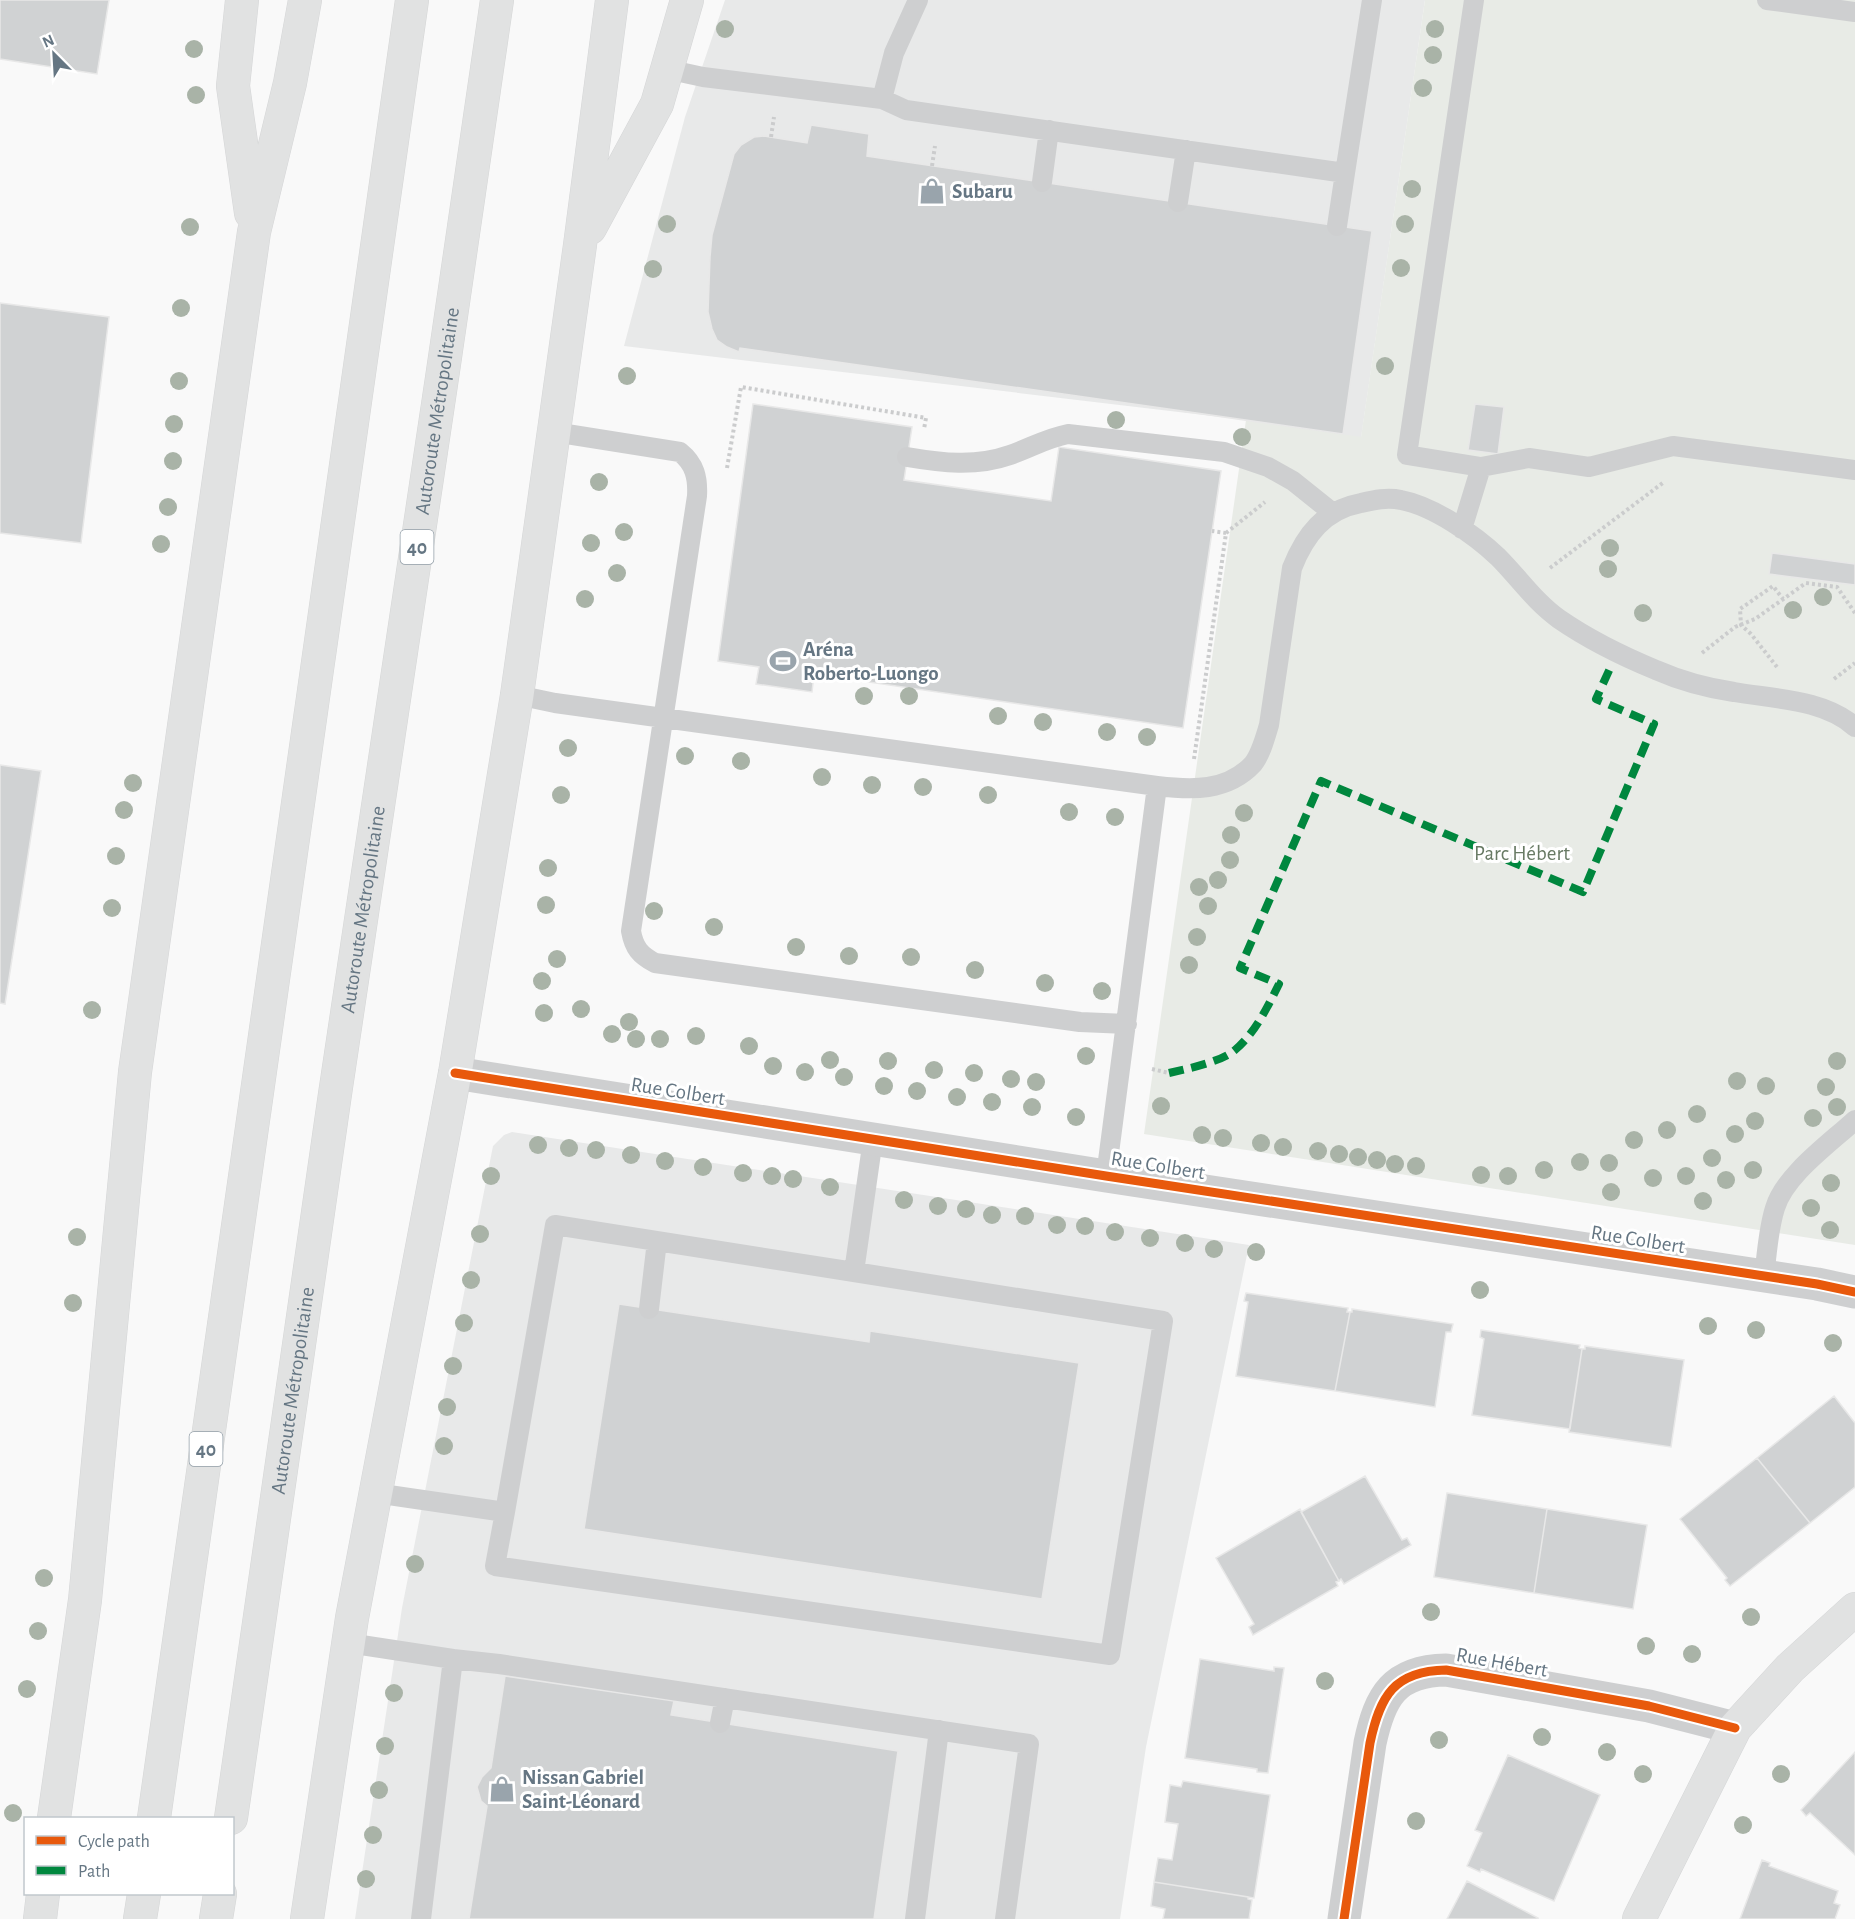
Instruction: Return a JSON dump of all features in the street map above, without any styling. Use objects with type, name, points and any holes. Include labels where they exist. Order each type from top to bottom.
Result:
[{"type":"main road","points":[[242,0],[234,86],[254,232]]},
{"type":"main road","points":[[54,1817],[85,1600],[135,1072],[254,232],[290,83],[305,0]]},
{"type":"main road","name":"40","points":[[154,1817],[412,0]]},
{"type":"main road","name":"Autoroute Métropolitaine","points":[[231,1817],[496,0]]},
{"type":"main road","points":[[307,1919],[348,1643],[455,1073],[517,695],[612,0]]},
{"type":"main road","points":[[580,245],[657,104],[687,0]]},
{"type":"main road","points":[[1639,1919],[1736,1728],[1790,1668],[1855,1609]]},
{"type":"main road","points":[[40,1919],[43,1895]]},
{"type":"main road","points":[[140,1919],[144,1895]]},
{"type":"main road","points":[[216,1919],[220,1895]]},
{"type":"street","name":"Rue Colbert","points":[[455,1073],[1106,1176],[1817,1284],[1855,1292]]},
{"type":"street","name":"Rue Hébert","points":[[1344,1919],[1375,1719],[1383,1701],[1394,1687],[1411,1677],[1427,1671],[1446,1670],[1649,1706],[1736,1728]]},
{"type":"lane","points":[[882,99],[894,52],[918,0]]},
{"type":"lane","points":[[1337,226],[1372,0]]},
{"type":"lane","points":[[1474,0],[1407,455],[1481,467],[1529,458],[1589,467],[1674,446],[1855,470]]},
{"type":"lane","points":[[1767,0],[1855,12]]},
{"type":"lane","points":[[666,69],[714,78],[882,99],[906,110],[1345,173]]},
{"type":"lane","points":[[1042,182],[1049,130]]},
{"type":"lane","points":[[1178,202],[1186,150]]},
{"type":"lane","points":[[554,432],[680,452],[688,459],[696,476],[697,496],[631,932],[633,945],[642,956],[655,963],[1080,1023],[1127,1024]]},
{"type":"lane","points":[[907,457],[957,463],[990,461],[1053,437],[1068,434],[1224,452],[1268,467],[1293,481],[1332,513]]},
{"type":"lane","points":[[1462,529],[1481,467]]},
{"type":"lane","points":[[517,695],[555,703],[1157,786],[1189,790],[1206,789],[1240,774],[1254,763],[1263,745],[1269,725],[1292,568],[1300,548],[1313,529],[1332,513],[1353,504],[1381,498],[1402,500],[1429,510],[1462,529],[1498,557],[1532,596],[1558,618],[1605,646],[1655,670],[1693,684],[1800,703],[1829,711],[1848,720],[1855,727]]},
{"type":"lane","points":[[1106,1176],[1157,786]]},
{"type":"lane","points":[[1764,1276],[1775,1208],[1783,1190],[1855,1120]]},
{"type":"lane","points":[[854,1272],[873,1139]]},
{"type":"lane","points":[[555,1225],[657,1241],[1163,1321],[1110,1655],[495,1566],[555,1225]]},
{"type":"lane","points":[[649,1309],[657,1241]]},
{"type":"lane","points":[[375,1493],[505,1512]]},
{"type":"lane","points":[[348,1643],[1029,1743],[1005,1919]]},
{"type":"lane","points":[[421,1919],[453,1659]]},
{"type":"lane","points":[[720,1723],[724,1698]]},
{"type":"lane","points":[[915,1919],[939,1730]]},
{"type":"path","points":[[727,468],[741,387],[926,418],[922,439]]},
{"type":"path","points":[[1549,568],[1667,480]]},
{"type":"path","points":[[1193,764],[1226,533],[1293,481]]},
{"type":"path","points":[[1212,531],[1226,533]]},
{"type":"path","points":[[1698,657],[1741,625],[1755,620],[1806,583],[1837,587],[1855,613]]},
{"type":"path","points":[[1776,665],[1741,625],[1740,609],[1773,586],[1783,599]]},
{"type":"path","points":[[1834,679],[1855,663]]},
{"type":"path","points":[[1148,1068],[1169,1073]]},
{"type":"shaded area","points":[[725,0],[1425,0],[1361,438],[1246,420],[624,346],[685,117]]},
{"type":"shaded area","points":[[512,1132],[1249,1245],[1146,1747],[1120,1919],[355,1919],[402,1608],[493,1146],[504,1135]]},
{"type":"green space","name":"Parc Hébert","points":[[1425,0],[1855,0],[1855,1245],[1144,1134],[1246,420],[1361,437]]},
{"type":"building","points":[[0,0],[109,0],[97,74],[0,59]]},
{"type":"building","points":[[811,125],[869,134],[867,156],[1372,231],[1343,434],[740,348],[739,352],[727,347],[717,340],[708,312],[712,235],[734,154],[741,145],[754,137],[764,136],[807,143]]},
{"type":"building","points":[[0,303],[109,317],[81,543],[0,533]]},
{"type":"building","points":[[753,404],[912,427],[904,480],[1051,501],[1059,447],[1221,471],[1183,728],[814,674],[812,692],[756,684],[759,667],[718,661]]},
{"type":"building","points":[[1475,404],[1504,407],[1498,454],[1468,450]]},
{"type":"building","points":[[1772,553],[1855,564],[1855,585],[1769,574]]},
{"type":"building","points":[[0,765],[41,771],[5,1004],[0,1003]]},
{"type":"building","points":[[1246,1293],[1348,1308],[1347,1312],[1350,1312],[1335,1391],[1236,1376],[1248,1302],[1244,1301]]},
{"type":"building","points":[[619,1304],[869,1342],[870,1331],[1079,1363],[1042,1599],[584,1529]]},
{"type":"building","points":[[1352,1309],[1453,1324],[1451,1332],[1446,1332],[1435,1407],[1335,1391]]},
{"type":"building","points":[[1481,1330],[1580,1345],[1579,1348],[1582,1349],[1570,1429],[1472,1415],[1484,1339],[1480,1337]]},
{"type":"building","points":[[1585,1346],[1684,1360],[1671,1447],[1569,1432],[1582,1349],[1585,1349]]},
{"type":"building","points":[[1834,1396],[1855,1423],[1855,1487],[1810,1523],[1757,1458]]},
{"type":"building","points":[[1757,1458],[1810,1523],[1730,1586],[1725,1580],[1727,1578],[1680,1519]]},
{"type":"building","points":[[1365,1476],[1402,1540],[1407,1538],[1411,1545],[1344,1584],[1341,1579],[1339,1581],[1301,1512]]},
{"type":"building","points":[[1447,1493],[1547,1509],[1534,1593],[1434,1577]]},
{"type":"building","points":[[1300,1509],[1339,1581],[1336,1582],[1338,1586],[1253,1635],[1249,1627],[1254,1624],[1216,1558]]},
{"type":"building","points":[[1547,1509],[1647,1525],[1633,1609],[1534,1593]]},
{"type":"building","points":[[1200,1659],[1274,1671],[1274,1667],[1284,1668],[1268,1773],[1257,1772],[1257,1769],[1185,1758]]},
{"type":"building","points":[[505,1676],[674,1701],[671,1715],[898,1751],[874,1919],[469,1919],[487,1806],[481,1801],[477,1787],[482,1777],[491,1768]]},
{"type":"building","points":[[1855,1752],[1855,1855],[1810,1813],[1806,1816],[1801,1810]]},
{"type":"building","points":[[1508,1755],[1600,1795],[1554,1901],[1481,1869],[1480,1872],[1467,1866],[1482,1833],[1475,1830]]},
{"type":"building","points":[[1183,1781],[1270,1795],[1254,1898],[1154,1882],[1158,1858],[1172,1860],[1178,1824],[1165,1822],[1170,1785],[1181,1787]]},
{"type":"building","points":[[1762,1860],[1770,1863],[1769,1866],[1838,1891],[1834,1903],[1840,1905],[1835,1919],[1740,1919]]},
{"type":"building","points":[[1467,1881],[1538,1918],[1538,1919],[1447,1919]]},
{"type":"building","points":[[1154,1882],[1248,1897],[1252,1900],[1249,1919],[1163,1919],[1165,1909],[1151,1906]]},
{"type":"marked path","points":[[1169,1073],[1212,1061],[1235,1050],[1255,1028],[1270,1002],[1279,984],[1240,968],[1321,781],[1583,892],[1654,724],[1596,699],[1612,664]]},
{"type":"cycle path","points":[[455,1073],[1106,1176],[1817,1284],[1855,1292]]},
{"type":"cycle path","points":[[1344,1919],[1374,1726],[1392,1689],[1414,1675],[1446,1670],[1649,1706],[1735,1728]]},
{"type":"place","name":"Subaru","points":[[932,191]]},
{"type":"place","name":"Aréna Roberto-Luongo","points":[[783,661]]},
{"type":"place","name":"Nissan Gabriel Saint-Léonard","points":[[502,1789]]}]
